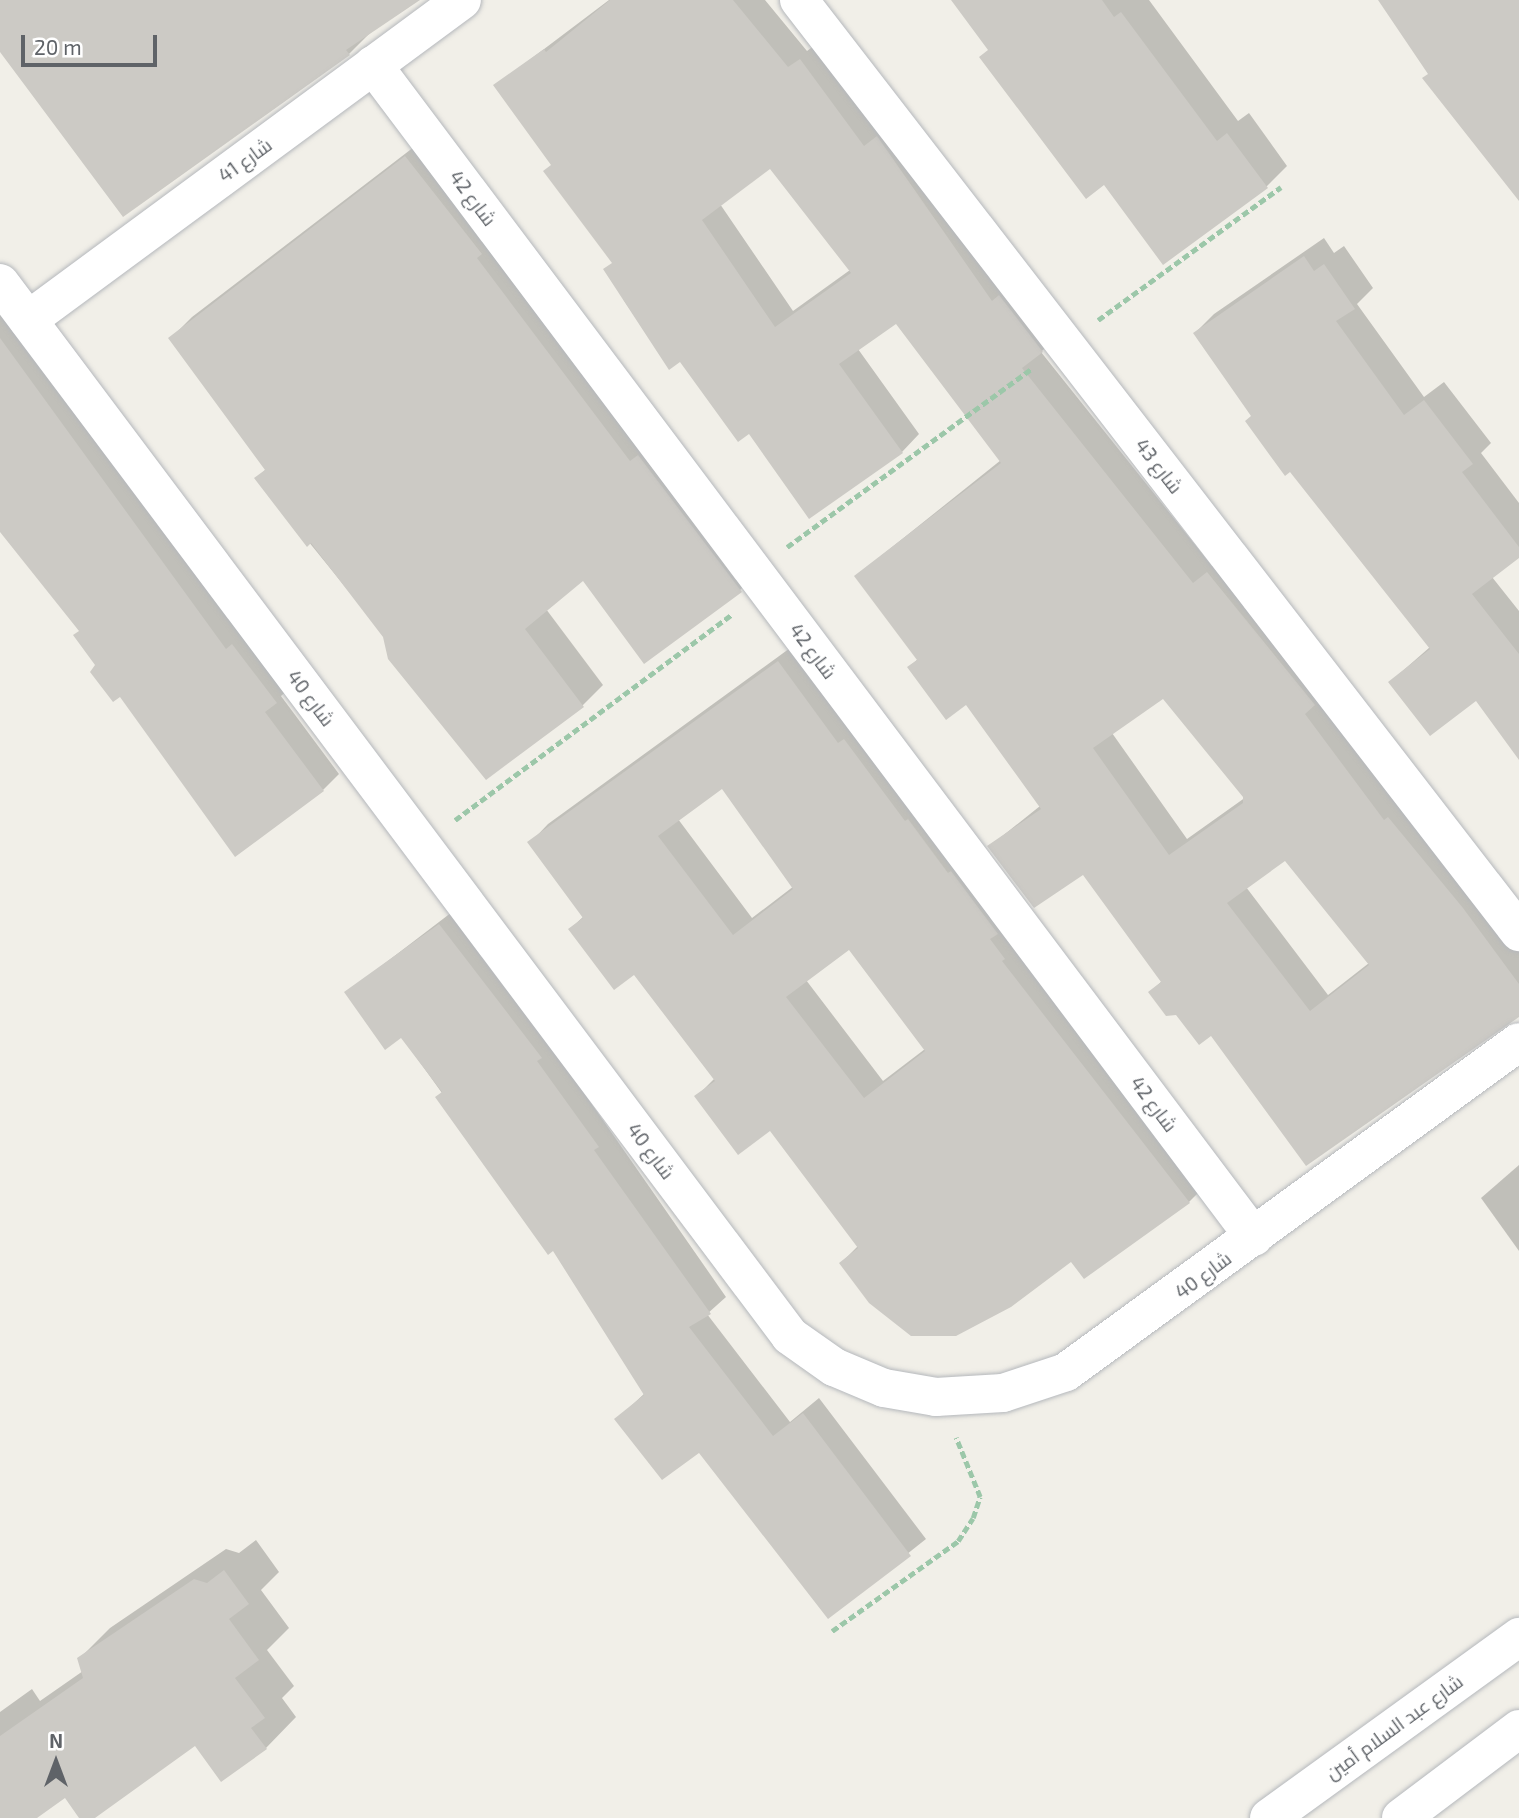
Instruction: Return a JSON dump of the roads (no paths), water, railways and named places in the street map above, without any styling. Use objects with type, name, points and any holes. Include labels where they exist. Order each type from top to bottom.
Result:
[{"type":"street","name":"شارع 41","points":[[27,320],[462,0]]},
{"type":"street","name":"شارع 43","points":[[799,0],[1519,932]]},
{"type":"street","name":"شارع 42","points":[[373,65],[1254,1237]]},
{"type":"street","name":"شارع 40","points":[[0,283],[790,1336],[834,1367],[884,1388],[936,1398],[1003,1393],[1066,1372],[1519,1042]]},
{"type":"street","name":"شارع عبد السلام أمين","points":[[1269,1818],[1519,1637]]},
{"type":"street","points":[[1401,1818],[1519,1729]]}]
